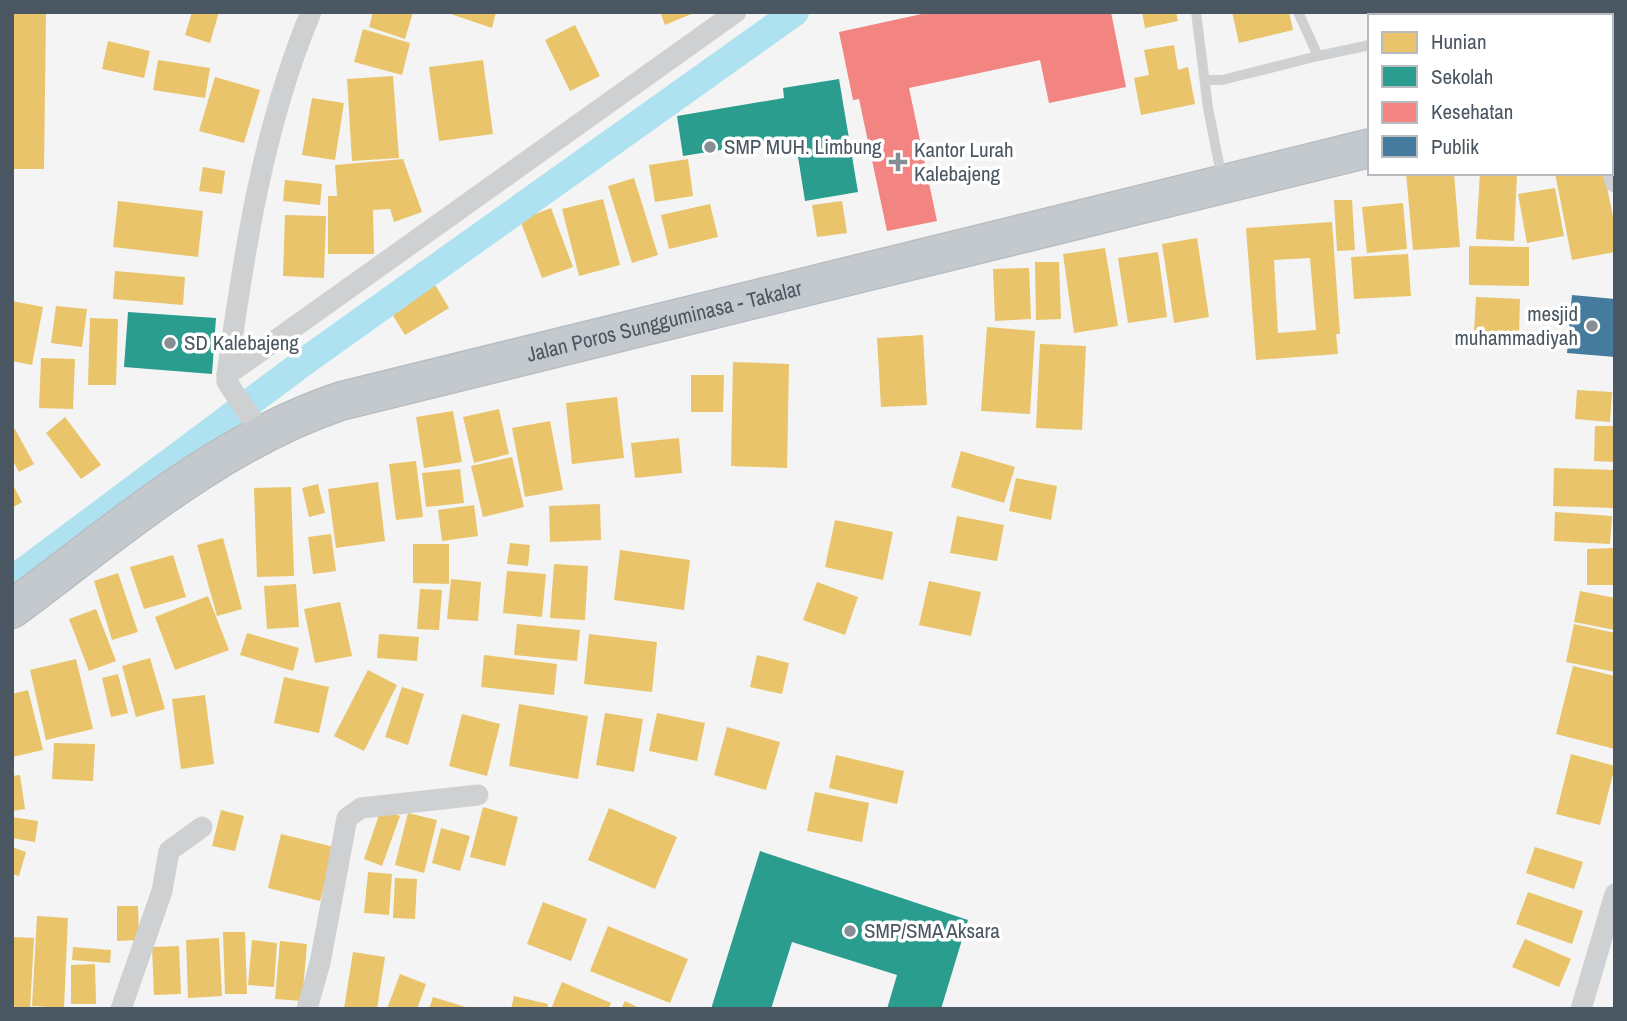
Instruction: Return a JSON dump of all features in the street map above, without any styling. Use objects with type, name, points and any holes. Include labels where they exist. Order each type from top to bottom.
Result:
[{"type":"highway","name":"Jalan Poros Sungguminasa - Takalar","points":[[12,609],[187,480],[253,420],[300,415],[341,401],[1368,148]]},
{"type":"street","points":[[253,420],[227,378],[256,203],[279,98],[311,12]]},
{"type":"street","points":[[227,378],[725,16]]},
{"type":"street","points":[[307,1009],[320,963],[347,818],[361,808],[478,795]]},
{"type":"street","points":[[121,1009],[162,891],[169,851],[202,827]]},
{"type":"street","points":[[1581,1009],[1615,894]]},
{"type":"lane","points":[[1196,12],[1223,184]]},
{"type":"lane","points":[[1298,12],[1318,56]]},
{"type":"lane","points":[[1205,80],[1222,80],[1368,45]]},
{"type":"building: Hunian","points":[[12,12],[46,12],[44,169],[12,169]]},
{"type":"building: Hunian","points":[[192,12],[219,12],[210,43],[185,35]]},
{"type":"building: Hunian","points":[[373,12],[413,12],[405,39],[369,27]]},
{"type":"building: Hunian","points":[[445,12],[496,12],[492,28]]},
{"type":"building: Hunian","points":[[660,12],[696,12],[665,25]]},
{"type":"building: Hunian","points":[[1142,12],[1176,12],[1178,21],[1145,28]]},
{"type":"building: Hunian","points":[[1232,12],[1289,12],[1293,30],[1239,43]]},
{"type":"building: Hunian","points":[[575,25],[600,76],[570,91],[545,40]]},
{"type":"building: Hunian","points":[[363,29],[410,43],[402,75],[354,62]]},
{"type":"building: Hunian","points":[[108,41],[150,51],[144,78],[102,69]]},
{"type":"building: Hunian","points":[[1174,45],[1178,70],[1188,67],[1195,104],[1141,115],[1134,78],[1149,75],[1144,50]]},
{"type":"building: Hunian","points":[[158,60],[210,68],[205,98],[153,90]]},
{"type":"building: Hunian","points":[[483,60],[493,134],[439,141],[429,67]]},
{"type":"building: Hunian","points":[[393,76],[399,158],[352,161],[347,79]]},
{"type":"building: Hunian","points":[[215,77],[260,90],[244,143],[199,131]]},
{"type":"building: Hunian","points":[[312,98],[344,103],[335,160],[302,155]]},
{"type":"building: Hunian","points":[[403,159],[422,212],[394,222],[390,209],[373,210],[374,254],[328,254],[328,196],[337,196],[335,165]]},
{"type":"building: Hunian","points":[[688,159],[693,196],[655,202],[649,165]]},
{"type":"building: Hunian","points":[[203,167],[225,171],[222,194],[199,191]]},
{"type":"building: Hunian","points":[[1406,175],[1454,175],[1460,247],[1413,250]]},
{"type":"building: Hunian","points":[[1480,175],[1517,175],[1514,241],[1476,239]]},
{"type":"building: Hunian","points":[[1555,175],[1604,175],[1615,226],[1615,252],[1572,260]]},
{"type":"building: Hunian","points":[[634,178],[658,255],[632,263],[608,186]]},
{"type":"building: Hunian","points":[[285,180],[322,184],[320,205],[283,201]]},
{"type":"building: Hunian","points":[[1555,188],[1564,236],[1527,243],[1518,194]]},
{"type":"building: Hunian","points":[[603,199],[620,265],[579,276],[562,209]]},
{"type":"building: Hunian","points":[[1334,200],[1352,200],[1355,250],[1337,251]]},
{"type":"building: Hunian","points":[[118,201],[203,211],[198,257],[113,247]]},
{"type":"building: Hunian","points":[[842,201],[847,233],[817,237],[812,205]]},
{"type":"building: Hunian","points":[[1403,203],[1407,249],[1367,253],[1362,207]]},
{"type":"building: Hunian","points":[[710,204],[718,237],[669,249],[661,215]]},
{"type":"building: Hunian","points":[[551,208],[573,267],[542,278],[520,220]]},
{"type":"building: Hunian","points":[[285,215],[326,216],[324,278],[283,276]]},
{"type":"building: Hunian","points":[[1332,222],[1340,334],[1336,334],[1338,354],[1256,360],[1246,228]],"holes":[[[1310,258],[1316,330],[1278,333],[1274,260]]]},
{"type":"building: Hunian","points":[[1197,238],[1209,317],[1174,323],[1162,244]]},
{"type":"building: Hunian","points":[[1469,246],[1529,247],[1529,286],[1469,285]]},
{"type":"building: Hunian","points":[[1105,248],[1118,326],[1074,333],[1063,254]]},
{"type":"building: Hunian","points":[[1158,252],[1167,317],[1128,323],[1118,258]]},
{"type":"building: Hunian","points":[[1408,254],[1411,296],[1354,299],[1351,257]]},
{"type":"building: Hunian","points":[[1035,262],[1059,262],[1061,319],[1036,320]]},
{"type":"building: Hunian","points":[[1029,268],[1031,319],[995,321],[993,269]]},
{"type":"building: Hunian","points":[[115,271],[185,277],[183,305],[113,299]]},
{"type":"building: Hunian","points":[[434,283],[449,308],[405,335],[390,311]]},
{"type":"building: Hunian","points":[[1476,297],[1520,299],[1519,335],[1474,333]]},
{"type":"building: Hunian","points":[[12,301],[43,307],[32,365],[12,361]]},
{"type":"building: Hunian","points":[[56,306],[87,309],[82,347],[51,343]]},
{"type":"building: Hunian","points":[[90,318],[118,319],[116,385],[88,385]]},
{"type":"building: Hunian","points":[[987,327],[1035,331],[1030,414],[981,411]]},
{"type":"building: Hunian","points":[[923,335],[927,405],[881,407],[877,338]]},
{"type":"building: Hunian","points":[[1040,344],[1086,346],[1082,430],[1036,428]]},
{"type":"building: Hunian","points":[[41,358],[75,359],[73,409],[39,408]]},
{"type":"building: Hunian","points":[[733,362],[789,364],[787,468],[731,466]]},
{"type":"building: Hunian","points":[[691,375],[724,375],[723,412],[691,412]]},
{"type":"building: Hunian","points":[[1577,390],[1612,392],[1610,422],[1575,419]]},
{"type":"building: Hunian","points":[[617,397],[624,458],[572,464],[566,403]]},
{"type":"building: Hunian","points":[[499,409],[509,454],[474,463],[463,417]]},
{"type":"building: Hunian","points":[[453,411],[462,462],[424,468],[416,417]]},
{"type":"building: Hunian","points":[[65,417],[101,465],[81,479],[46,433]]},
{"type":"building: Hunian","points":[[550,421],[563,490],[525,497],[512,428]]},
{"type":"building: Hunian","points":[[1595,426],[1615,426],[1615,462],[1594,461]]},
{"type":"building: Hunian","points":[[15,429],[34,464],[19,472],[12,459],[12,431]]},
{"type":"building: Hunian","points":[[679,438],[682,473],[635,478],[631,443]]},
{"type":"building: Hunian","points":[[961,451],[1015,467],[1004,503],[951,487]]},
{"type":"building: Hunian","points":[[512,457],[524,507],[483,517],[471,466]]},
{"type":"building: Hunian","points":[[416,461],[423,517],[396,520],[389,464]]},
{"type":"building: Hunian","points":[[1554,468],[1615,470],[1615,508],[1553,506]]},
{"type":"building: Hunian","points":[[460,469],[464,503],[426,507],[422,473]]},
{"type":"building: Hunian","points":[[1016,478],[1057,486],[1051,520],[1009,511]]},
{"type":"building: Hunian","points":[[378,482],[385,541],[336,548],[328,489]]},
{"type":"building: Hunian","points":[[12,483],[22,502],[12,508]]},
{"type":"building: Hunian","points":[[318,484],[325,513],[309,517],[302,488]]},
{"type":"building: Hunian","points":[[291,487],[294,576],[257,577],[254,488]]},
{"type":"building: Hunian","points":[[600,504],[601,540],[550,542],[549,506]]},
{"type":"building: Hunian","points":[[474,505],[478,536],[442,541],[438,510]]},
{"type":"building: Hunian","points":[[1555,512],[1612,516],[1610,544],[1554,541]]},
{"type":"building: Hunian","points":[[957,516],[1004,525],[997,561],[950,553]]},
{"type":"building: Hunian","points":[[835,520],[893,532],[883,580],[825,567]]},
{"type":"building: Hunian","points":[[331,534],[336,571],[313,574],[308,537]]},
{"type":"building: Hunian","points":[[223,538],[242,609],[217,616],[197,545]]},
{"type":"building: Hunian","points":[[510,543],[530,545],[528,566],[507,564]]},
{"type":"building: Hunian","points":[[413,544],[449,544],[449,584],[413,583]]},
{"type":"building: Hunian","points":[[1615,548],[1615,585],[1587,585],[1587,549]]},
{"type":"building: Hunian","points":[[620,550],[690,560],[684,610],[614,600]]},
{"type":"building: Hunian","points":[[173,555],[186,597],[144,609],[130,567]]},
{"type":"building: Hunian","points":[[554,564],[588,566],[585,620],[550,618]]},
{"type":"building: Hunian","points":[[507,571],[546,574],[542,617],[503,613]]},
{"type":"building: Hunian","points":[[118,573],[138,632],[112,640],[94,581]]},
{"type":"building: Hunian","points":[[451,579],[481,582],[478,621],[447,619]]},
{"type":"building: Hunian","points":[[929,581],[981,592],[971,636],[919,625]]},
{"type":"building: Hunian","points":[[817,582],[858,597],[845,635],[803,620]]},
{"type":"building: Hunian","points":[[296,584],[299,627],[267,629],[264,586]]},
{"type":"building: Hunian","points":[[420,589],[442,590],[439,630],[417,629]]},
{"type":"building: Hunian","points":[[1580,591],[1615,598],[1615,630],[1574,622]]},
{"type":"building: Hunian","points":[[208,596],[229,650],[175,670],[155,617]]},
{"type":"building: Hunian","points":[[340,602],[352,656],[315,663],[304,609]]},
{"type":"building: Hunian","points":[[96,609],[116,661],[89,671],[69,619]]},
{"type":"building: Hunian","points":[[517,624],[580,630],[577,661],[514,655]]},
{"type":"building: Hunian","points":[[1574,624],[1615,633],[1615,672],[1566,662]]},
{"type":"building: Hunian","points":[[247,633],[299,648],[293,671],[240,655]]},
{"type":"building: Hunian","points":[[379,634],[419,637],[417,661],[377,658]]},
{"type":"building: Hunian","points":[[589,634],[657,642],[652,692],[584,684]]},
{"type":"building: Hunian","points":[[484,655],[557,664],[554,695],[481,687]]},
{"type":"building: Hunian","points":[[757,655],[789,663],[782,694],[750,687]]},
{"type":"building: Hunian","points":[[150,658],[165,709],[136,717],[122,666]]},
{"type":"building: Hunian","points":[[76,659],[93,729],[46,740],[30,670]]},
{"type":"building: Hunian","points":[[1573,666],[1615,676],[1615,749],[1556,734]]},
{"type":"building: Hunian","points":[[368,670],[397,685],[364,751],[334,736]]},
{"type":"building: Hunian","points":[[118,674],[128,713],[111,717],[102,678]]},
{"type":"building: Hunian","points":[[284,677],[329,687],[319,733],[274,723]]},
{"type":"building: Hunian","points":[[402,687],[424,694],[408,745],[385,737]]},
{"type":"building: Hunian","points":[[28,690],[43,750],[12,757],[12,694]]},
{"type":"building: Hunian","points":[[205,695],[214,764],[181,769],[172,699]]},
{"type":"building: Hunian","points":[[519,704],[588,716],[578,779],[509,766]]},
{"type":"building: Hunian","points":[[605,713],[643,719],[634,772],[596,765]]},
{"type":"building: Hunian","points":[[657,713],[705,723],[697,761],[649,751]]},
{"type":"building: Hunian","points":[[462,714],[500,724],[487,776],[449,766]]},
{"type":"building: Hunian","points":[[727,727],[780,742],[766,790],[714,775]]},
{"type":"building: Hunian","points":[[54,743],[95,744],[93,781],[52,779]]},
{"type":"building: Hunian","points":[[1571,754],[1615,766],[1600,825],[1556,814]]},
{"type":"building: Hunian","points":[[836,755],[904,771],[897,804],[829,788]]},
{"type":"building: Hunian","points":[[20,775],[25,809],[12,811],[12,776]]},
{"type":"building: Hunian","points":[[815,792],[869,803],[862,842],[807,831]]},
{"type":"building: Hunian","points":[[483,807],[518,817],[505,866],[470,857]]},
{"type":"building: Hunian","points":[[609,808],[677,837],[655,889],[588,860]]},
{"type":"building: Hunian","points":[[381,809],[400,816],[382,866],[364,859]]},
{"type":"building: Hunian","points":[[221,810],[244,816],[235,851],[212,846]]},
{"type":"building: Hunian","points":[[408,813],[437,820],[424,873],[395,865]]},
{"type":"building: Hunian","points":[[12,817],[38,821],[35,842],[12,838]]},
{"type":"building: Hunian","points":[[441,828],[470,836],[460,871],[432,863]]},
{"type":"building: Hunian","points":[[281,834],[334,847],[320,901],[268,888]]},
{"type":"building: Hunian","points":[[12,847],[26,852],[19,876],[12,874]]},
{"type":"building: Hunian","points":[[1535,847],[1583,862],[1574,889],[1526,873]]},
{"type":"building: Hunian","points":[[368,872],[392,874],[389,915],[364,913]]},
{"type":"building: Hunian","points":[[395,878],[417,879],[415,919],[393,918]]},
{"type":"building: Hunian","points":[[1528,892],[1583,911],[1572,944],[1516,924]]},
{"type":"building: Hunian","points":[[543,902],[587,919],[571,961],[527,944]]},
{"type":"building: Hunian","points":[[117,906],[138,906],[139,940],[117,941]]},
{"type":"building: Hunian","points":[[37,916],[68,918],[64,1008],[32,1006]]},
{"type":"building: Hunian","points":[[608,926],[688,959],[670,1003],[590,971]]},
{"type":"building: Hunian","points":[[223,932],[245,932],[247,994],[225,994]]},
{"type":"building: Hunian","points":[[12,937],[34,938],[30,1009],[12,1008]]},
{"type":"building: Hunian","points":[[219,938],[222,996],[188,998],[186,940]]},
{"type":"building: Hunian","points":[[1525,939],[1571,959],[1559,987],[1512,967]]},
{"type":"building: Hunian","points":[[252,940],[277,943],[274,987],[248,985]]},
{"type":"building: Hunian","points":[[280,941],[307,944],[302,1001],[275,999]]},
{"type":"building: Hunian","points":[[179,946],[181,994],[154,995],[152,947]]},
{"type":"building: Hunian","points":[[73,947],[111,950],[110,963],[72,960]]},
{"type":"building: Hunian","points":[[353,952],[385,957],[377,1009],[344,1009]]},
{"type":"building: Hunian","points":[[95,964],[96,1004],[71,1004],[71,965]]},
{"type":"building: Hunian","points":[[400,974],[426,984],[417,1009],[387,1009]]},
{"type":"building: Hunian","points":[[562,982],[611,1003],[608,1009],[551,1009]]},
{"type":"building: Hunian","points":[[514,996],[548,1004],[547,1009],[511,1009]]},
{"type":"building: Hunian","points":[[433,997],[469,1008],[469,1009],[429,1009]]},
{"type":"building: Hunian","points":[[625,1001],[641,1009],[621,1009]]},
{"type":"building: Sekolah","name":"SMP MUH. Limbung","points":[[839,79],[858,192],[805,201],[795,138],[683,156],[677,116],[784,98],[783,88]]},
{"type":"building: Sekolah","name":"SD Kalebajeng","points":[[128,312],[216,318],[212,374],[124,367]]},
{"type":"building: Sekolah","name":"SMP/SMA Aksara","points":[[760,851],[968,920],[941,1009],[887,1009],[897,975],[792,942],[771,1009],[711,1009]]},
{"type":"building: Kesehatan","name":"Kantor Lurah Kalebajeng","points":[[931,12],[1111,12],[1126,87],[1049,103],[1040,60],[909,88],[937,221],[887,231],[859,99],[853,100],[839,32]]},
{"type":"building: Publik","name":"mesjid muhammadiyah","points":[[1572,295],[1615,299],[1615,357],[1567,353]]},
{"type":"waterway","points":[[12,580],[308,359],[795,12]]},
{"type":"place","name":"SMP MUH. Limbung","points":[[710,147]]},
{"type":"place","name":"Kantor Lurah Kalebajeng","points":[[898,162]]},
{"type":"place","name":"mesjid muhammadiyah","points":[[1592,326]]},
{"type":"place","name":"SD Kalebajeng","points":[[170,343]]},
{"type":"place","name":"SMP/SMA Aksara","points":[[850,931]]}]
